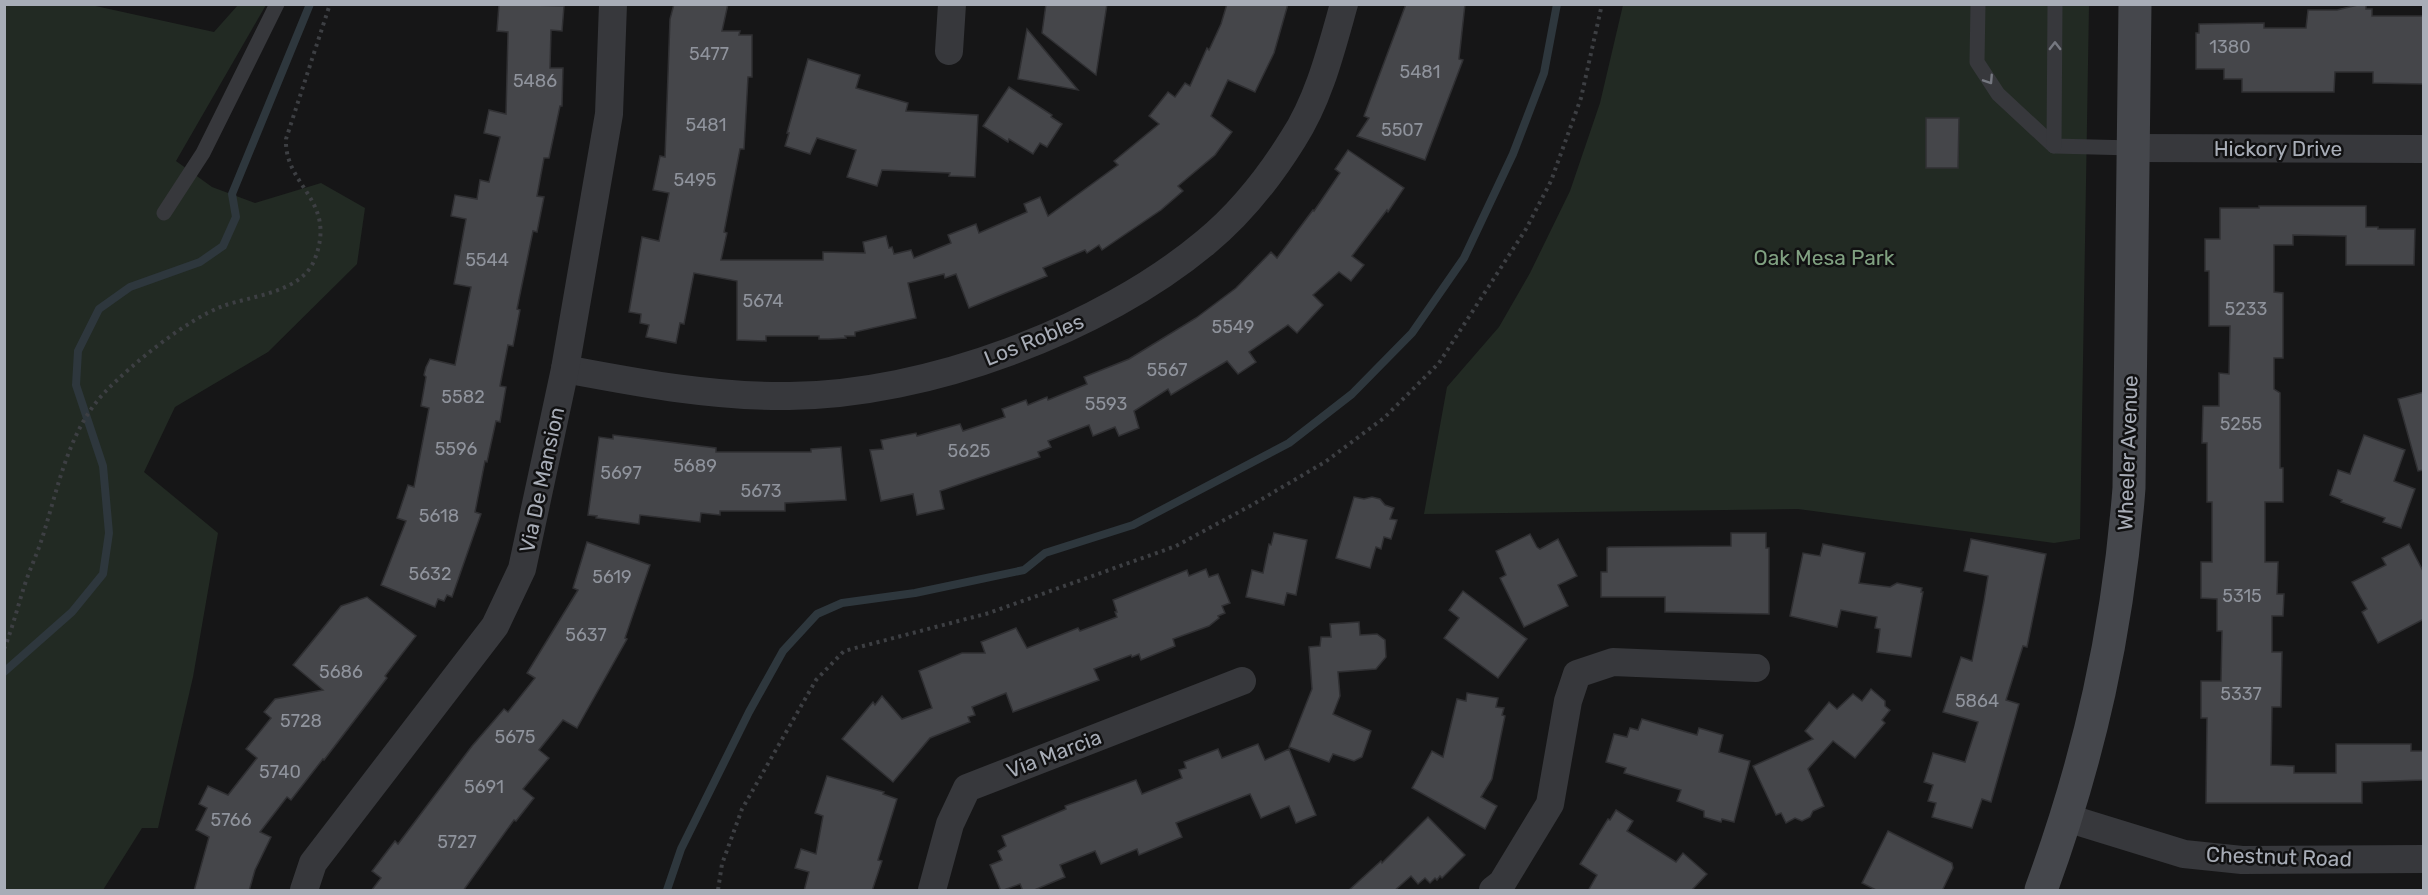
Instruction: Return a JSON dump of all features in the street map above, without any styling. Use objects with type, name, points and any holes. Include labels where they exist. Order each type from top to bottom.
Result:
[{"type":"main road","name":"Wheeler Avenue","points":[[2041,891],[2067,818],[2105,672],[2124,559],[2129,488],[2135,4]]},
{"type":"street","name":"Via De Mansion","points":[[304,891],[314,863],[495,626],[522,569],[565,369],[609,114],[613,4]]},
{"type":"street","points":[[949,51],[952,4]]},
{"type":"street","name":"Los Robles","points":[[565,369],[690,392],[749,396],[828,394],[898,385],[968,366],[1040,339],[1115,306],[1165,274],[1208,240],[1258,188],[1294,138],[1317,92],[1344,4]]},
{"type":"street","name":"Hickory Drive","points":[[2133,148],[2424,149]]},
{"type":"street","points":[[1502,888],[1550,804],[1568,701],[1578,674],[1613,662],[1756,668]]},
{"type":"street","name":"Via Marcia","points":[[932,891],[950,824],[967,788],[1242,681]]},
{"type":"street","name":"Chestnut Road","points":[[2067,818],[2184,854],[2242,860],[2424,859]]},
{"type":"lane","points":[[164,213],[203,153],[277,4]]},
{"type":"lane","points":[[1978,4],[1977,62],[1998,94],[2054,146],[2133,148]]},
{"type":"lane","points":[[2054,146],[2055,4]]},
{"type":"path","points":[[4,649],[25,583],[38,552],[71,444],[89,412],[104,393],[130,369],[206,314],[225,306],[275,293],[298,279],[312,265],[320,245],[321,228],[315,204],[285,152],[286,139],[330,4]]},
{"type":"path","points":[[718,891],[722,864],[742,809],[816,680],[844,651],[989,613],[1176,546],[1325,462],[1384,418],[1439,363],[1526,229],[1551,181],[1581,98],[1602,4]]},
{"type":"green space","points":[[5,5],[91,5],[214,32],[238,5],[266,5],[176,161],[212,187],[255,203],[321,183],[365,208],[357,264],[268,352],[175,407],[144,472],[218,533],[193,677],[158,828],[142,828],[103,890],[5,890]]},
{"type":"green space","name":"Oak Mesa Park","points":[[1623,5],[2089,5],[2080,539],[2054,543],[1798,509],[1424,514],[1447,387],[1499,327],[1530,273],[1570,191],[1600,103]]},
{"type":"building","points":[[499,4],[564,6],[562,31],[551,30],[550,68],[563,68],[562,106],[560,106],[549,158],[544,158],[537,196],[544,197],[537,232],[533,231],[517,309],[520,310],[513,346],[508,345],[500,386],[506,387],[500,422],[496,421],[475,512],[481,514],[452,597],[447,595],[444,601],[438,599],[435,607],[381,585],[406,521],[397,518],[408,485],[414,487],[429,408],[421,406],[426,367],[430,359],[455,365],[471,287],[454,284],[466,219],[451,216],[455,195],[477,199],[480,180],[489,182],[500,137],[484,133],[489,110],[506,114],[508,32],[497,31]]},
{"type":"building","points":[[674,4],[728,4],[722,31],[740,31],[739,35],[752,35],[752,77],[748,77],[744,149],[740,149],[721,260],[823,260],[823,252],[865,253],[863,242],[886,236],[889,248],[892,247],[894,254],[911,250],[914,258],[951,243],[948,235],[976,224],[979,233],[1027,212],[1024,204],[1040,197],[1048,216],[1118,165],[1114,161],[1159,124],[1149,116],[1168,92],[1175,97],[1185,83],[1190,86],[1221,24],[1227,4],[1288,4],[1274,53],[1255,92],[1228,80],[1211,116],[1232,132],[1215,155],[1178,186],[1183,191],[1161,210],[1102,250],[1099,245],[1087,253],[1085,250],[1043,268],[1047,276],[969,308],[956,274],[945,278],[944,274],[908,283],[916,318],[855,332],[855,336],[829,339],[819,339],[819,336],[766,336],[766,341],[737,340],[737,281],[694,273],[684,324],[680,323],[676,343],[646,337],[649,325],[640,323],[641,314],[629,312],[642,237],[659,241],[669,193],[653,190],[660,156],[665,157],[670,19]]},
{"type":"building","points":[[1046,4],[1107,4],[1096,75],[1042,33]]},
{"type":"building","points":[[1406,4],[1465,4],[1459,59],[1463,60],[1425,160],[1357,136],[1369,118],[1364,116]]},
{"type":"building","points":[[2366,4],[2366,9],[2372,9],[2372,16],[2424,16],[2424,84],[2373,83],[2373,72],[2335,72],[2334,92],[2242,92],[2242,79],[2224,79],[2224,69],[2196,69],[2196,33],[2199,33],[2199,24],[2264,23],[2264,28],[2306,28],[2308,10],[2337,10]]},
{"type":"building","points":[[1027,29],[1078,90],[1018,79]]},
{"type":"building","points":[[808,59],[860,75],[856,88],[908,103],[906,111],[978,115],[975,177],[949,176],[950,173],[882,170],[877,186],[847,177],[856,150],[817,138],[810,154],[785,146]]},
{"type":"building","points":[[1009,87],[1062,124],[1047,147],[1040,143],[1033,154],[983,126]]},
{"type":"building","points":[[1926,118],[1959,118],[1958,168],[1926,168]]},
{"type":"building","points":[[1348,150],[1404,188],[1388,212],[1387,210],[1352,256],[1364,265],[1351,281],[1339,272],[1313,295],[1323,305],[1297,333],[1288,325],[1249,352],[1256,362],[1238,374],[1227,361],[1171,395],[1168,389],[1134,411],[1139,428],[1119,436],[1115,427],[1093,436],[1089,425],[1048,441],[1051,447],[1038,452],[1040,457],[940,491],[944,509],[917,515],[913,494],[881,501],[870,450],[883,449],[881,440],[916,433],[917,436],[960,424],[963,431],[1005,417],[1002,409],[1026,400],[1028,405],[1047,397],[1048,400],[1087,384],[1084,377],[1129,359],[1196,318],[1236,288],[1271,252],[1277,258],[1340,173],[1335,169]]},
{"type":"building","points":[[2259,206],[2366,206],[2366,227],[2415,229],[2414,265],[2346,265],[2346,236],[2293,235],[2293,245],[2274,245],[2274,292],[2283,293],[2283,358],[2274,358],[2274,389],[2280,393],[2280,468],[2283,468],[2283,502],[2265,502],[2265,562],[2278,562],[2277,594],[2284,594],[2283,616],[2272,616],[2272,652],[2282,652],[2281,707],[2272,707],[2271,765],[2294,766],[2294,773],[2336,773],[2336,744],[2411,744],[2411,751],[2424,751],[2424,780],[2362,782],[2362,803],[2206,803],[2207,718],[2201,718],[2201,681],[2221,681],[2222,631],[2217,631],[2217,599],[2201,598],[2201,562],[2212,562],[2212,502],[2207,502],[2207,443],[2202,443],[2203,406],[2219,406],[2219,373],[2229,374],[2230,326],[2209,326],[2209,271],[2205,271],[2205,239],[2220,239],[2220,208],[2259,208]]},
{"type":"building","points":[[2424,392],[2424,470],[2418,471],[2398,399]]},
{"type":"building","points":[[613,435],[716,448],[716,452],[811,452],[811,449],[841,447],[846,500],[785,503],[785,511],[720,511],[720,515],[701,513],[700,522],[640,515],[639,524],[596,518],[597,516],[588,515],[599,437],[613,439]]},
{"type":"building","points":[[2364,435],[2405,450],[2394,481],[2415,489],[2401,528],[2383,522],[2385,518],[2341,502],[2342,500],[2330,495],[2338,470],[2350,474]]},
{"type":"building","points":[[1354,497],[1380,499],[1385,505],[1394,508],[1390,519],[1397,520],[1391,539],[1384,537],[1381,549],[1376,547],[1370,568],[1336,558]]},
{"type":"building","points":[[1274,533],[1307,540],[1296,595],[1287,593],[1284,605],[1246,597],[1252,570],[1263,573],[1269,544],[1271,545]]},
{"type":"building","points":[[1731,533],[1766,533],[1766,548],[1769,548],[1769,614],[1665,612],[1665,597],[1601,597],[1601,572],[1607,572],[1607,548],[1609,547],[1731,546]]},
{"type":"building","points":[[1530,534],[1540,549],[1558,539],[1577,576],[1558,585],[1568,606],[1524,627],[1500,578],[1506,575],[1496,551]]},
{"type":"building","points":[[1971,539],[2046,554],[2027,647],[2023,646],[2006,700],[2019,704],[1991,802],[1982,799],[1972,828],[1932,817],[1936,803],[1928,801],[1933,785],[1924,782],[1933,753],[1965,762],[1978,722],[1943,712],[1961,657],[1972,661],[1984,601],[1988,576],[1964,571]]},
{"type":"building","points":[[587,542],[650,565],[625,638],[627,639],[577,728],[563,720],[539,750],[549,758],[523,789],[534,798],[516,821],[514,820],[463,891],[371,891],[381,878],[372,871],[395,841],[398,844],[472,746],[504,709],[508,712],[535,678],[527,673],[578,590],[573,588]]},
{"type":"building","points":[[1823,544],[1865,553],[1859,583],[1890,587],[1897,583],[1922,588],[1911,657],[1877,652],[1880,629],[1875,628],[1877,617],[1841,610],[1837,627],[1790,616],[1803,553],[1820,556]]},
{"type":"building","points":[[2409,544],[2424,573],[2424,619],[2378,643],[2362,612],[2367,609],[2352,582],[2386,565],[2382,558]]},
{"type":"building","points":[[1206,569],[1209,577],[1218,574],[1230,603],[1222,606],[1225,613],[1218,616],[1219,618],[1209,626],[1173,639],[1175,646],[1141,660],[1139,654],[1132,657],[1131,655],[1094,669],[1099,680],[1013,712],[1006,693],[972,707],[975,715],[968,717],[970,722],[930,738],[893,782],[842,739],[873,702],[875,705],[882,696],[902,719],[932,708],[919,671],[962,653],[985,653],[981,642],[1016,628],[1027,648],[1078,628],[1080,631],[1117,617],[1113,600],[1187,570],[1189,576]]},
{"type":"building","points":[[1463,591],[1527,639],[1498,678],[1444,638],[1459,618],[1449,610]]},
{"type":"building","points":[[367,597],[416,636],[324,760],[291,800],[287,797],[260,832],[271,837],[255,870],[249,891],[194,891],[209,837],[196,830],[207,808],[199,804],[208,786],[228,795],[257,758],[246,749],[271,718],[264,712],[275,699],[323,690],[293,665],[341,606]]},
{"type":"building","points":[[1359,622],[1360,635],[1377,634],[1385,640],[1386,657],[1376,669],[1338,672],[1340,696],[1333,714],[1371,731],[1362,757],[1354,761],[1333,754],[1329,762],[1289,747],[1312,689],[1309,647],[1320,646],[1321,637],[1331,637],[1330,624]]},
{"type":"building","points":[[1871,689],[1885,701],[1885,706],[1890,710],[1882,720],[1885,723],[1855,758],[1833,741],[1808,769],[1824,806],[1813,811],[1810,817],[1802,821],[1795,818],[1786,823],[1781,813],[1776,815],[1753,766],[1813,739],[1805,731],[1829,702],[1837,709],[1853,694],[1862,701]]},
{"type":"building","points":[[1467,693],[1498,698],[1496,707],[1504,708],[1502,715],[1505,716],[1492,779],[1481,797],[1497,806],[1485,829],[1412,788],[1432,751],[1443,757],[1457,699],[1466,701]]},
{"type":"building","points":[[1642,719],[1697,735],[1699,728],[1723,735],[1719,752],[1750,761],[1734,822],[1722,819],[1721,822],[1704,817],[1704,811],[1677,801],[1681,790],[1624,773],[1626,768],[1606,762],[1614,734],[1627,737],[1630,728],[1638,730]]},
{"type":"building","points":[[1258,744],[1265,760],[1289,749],[1316,815],[1296,823],[1289,806],[1261,818],[1250,794],[1176,823],[1182,837],[1139,855],[1137,849],[1101,864],[1095,851],[1060,865],[1065,877],[1032,891],[1023,891],[1020,884],[1001,891],[990,865],[1002,860],[998,851],[1006,846],[1002,836],[1066,809],[1065,806],[1136,780],[1142,794],[1182,778],[1179,770],[1186,768],[1184,762],[1218,749],[1222,758]]},
{"type":"building","points":[[827,776],[884,792],[883,794],[897,799],[878,860],[882,861],[872,891],[804,891],[809,872],[795,868],[801,849],[816,854],[823,816],[815,813]]},
{"type":"building","points":[[1616,810],[1633,821],[1627,831],[1676,862],[1683,853],[1707,874],[1691,891],[1588,891],[1597,875],[1580,864]]},
{"type":"building","points":[[1428,817],[1465,855],[1442,878],[1440,876],[1437,880],[1435,878],[1430,883],[1425,878],[1418,884],[1411,876],[1394,891],[1348,891],[1381,861],[1382,863]]},
{"type":"building","points":[[1888,831],[1952,863],[1953,868],[1942,891],[1878,891],[1862,883]]},
{"type":"waterway","points":[[4,672],[72,612],[103,574],[109,533],[103,466],[76,385],[78,351],[99,309],[130,287],[200,262],[223,246],[236,217],[232,194],[310,4]]},
{"type":"waterway","points":[[667,890],[681,849],[749,712],[783,651],[817,614],[842,603],[915,593],[1024,570],[1045,553],[1133,525],[1289,443],[1352,394],[1412,333],[1464,258],[1513,154],[1544,73],[1557,4]]}]
